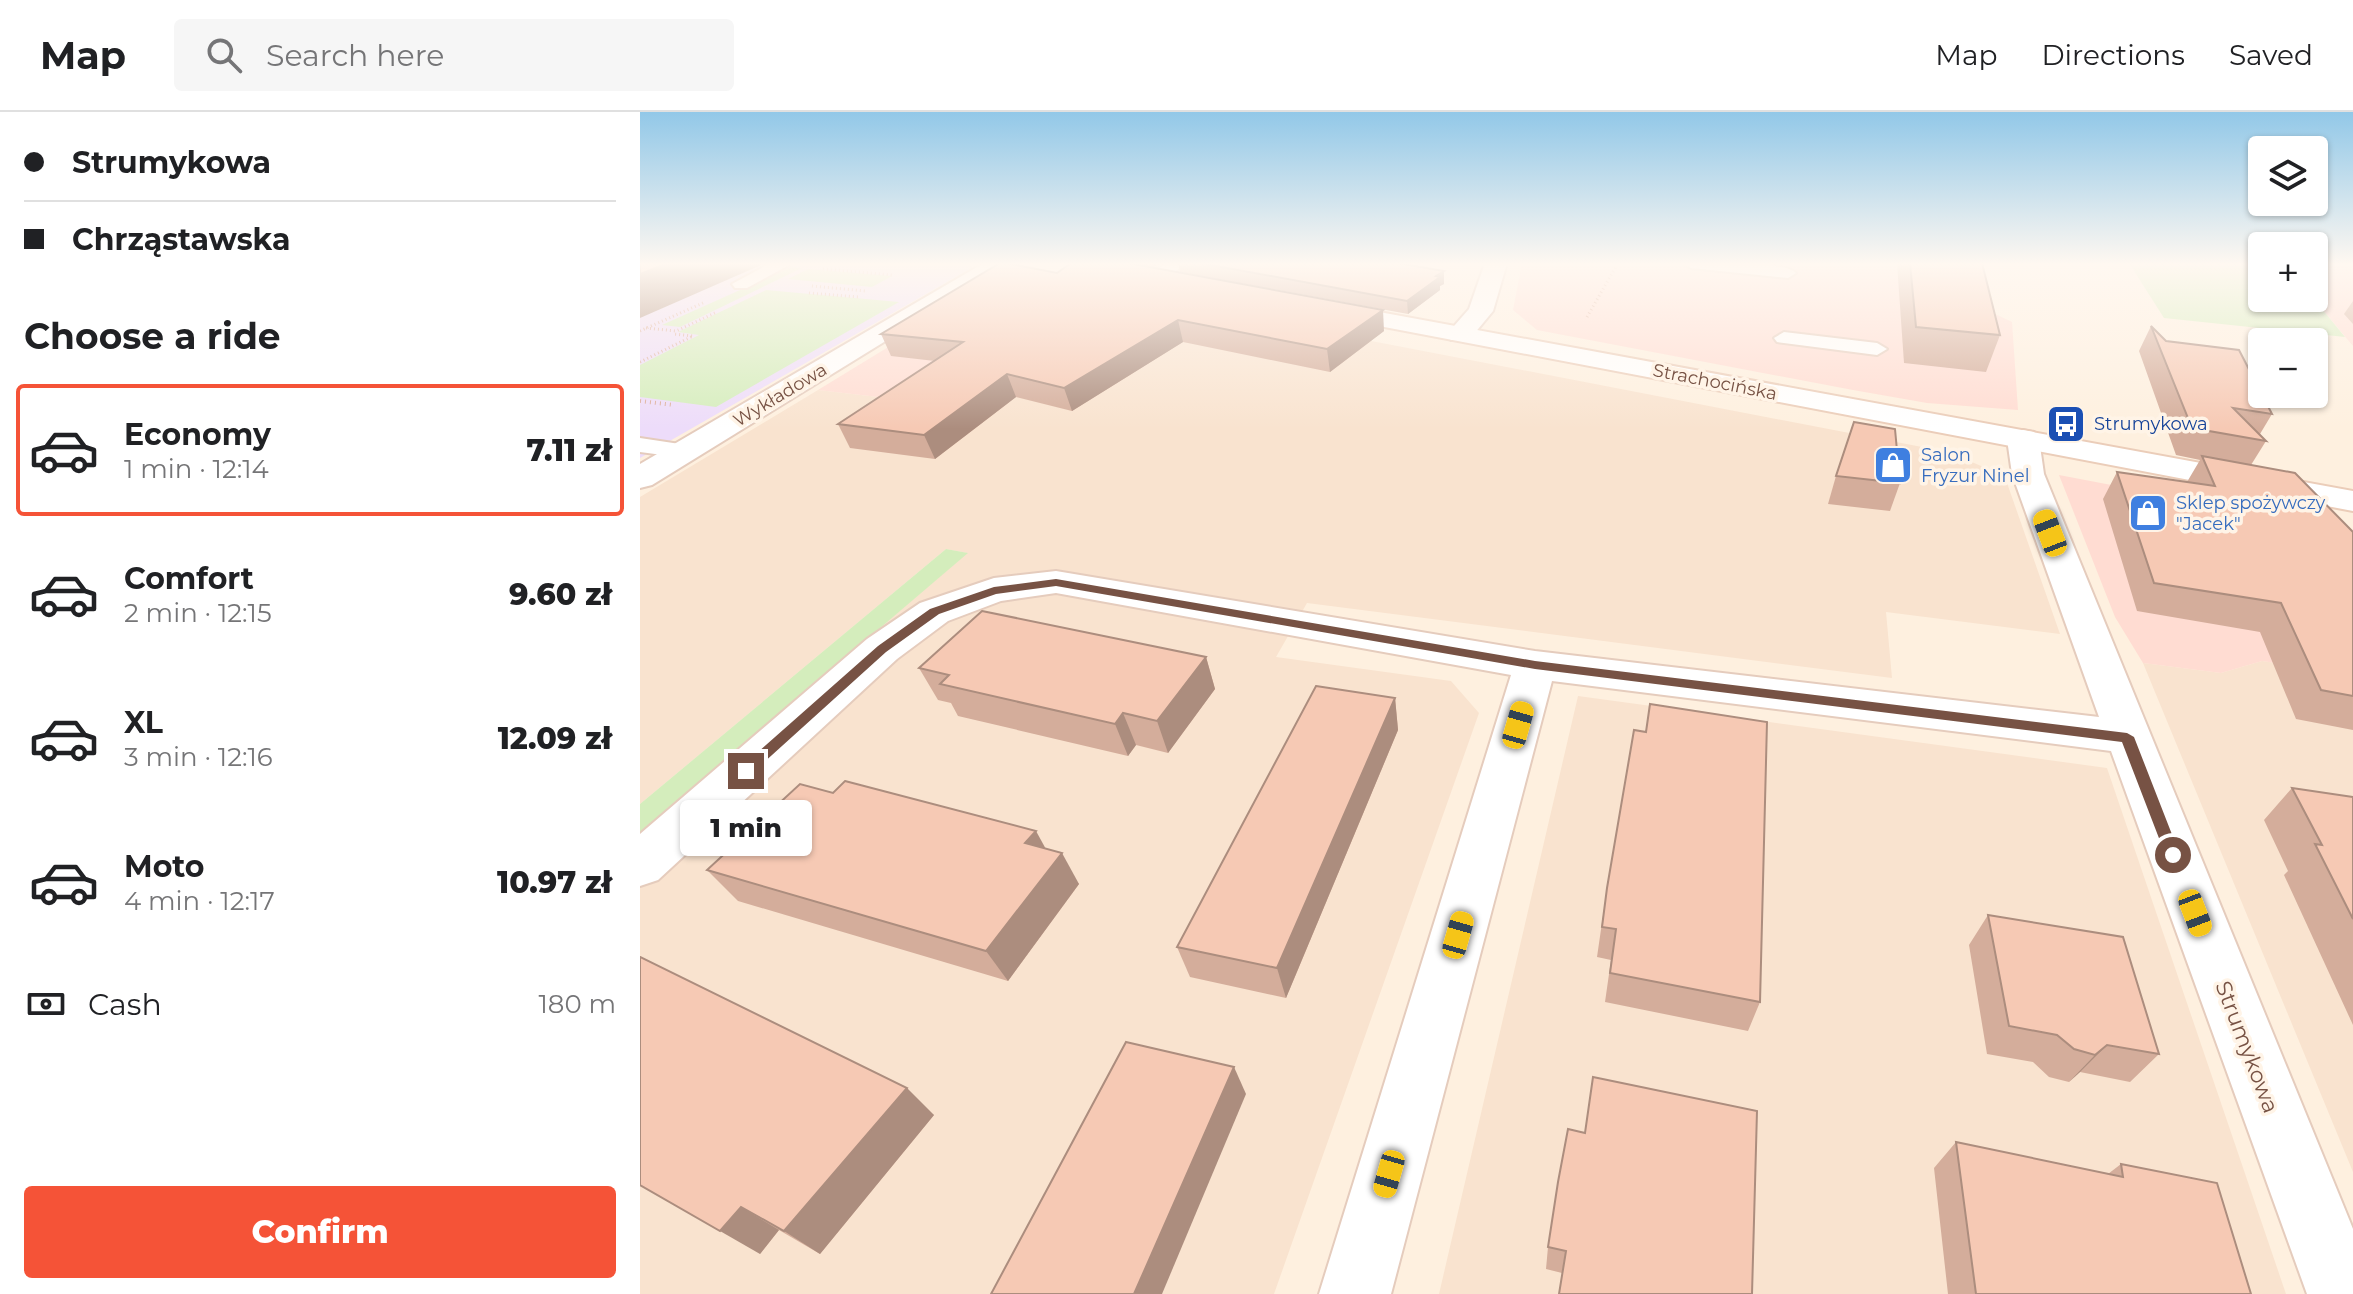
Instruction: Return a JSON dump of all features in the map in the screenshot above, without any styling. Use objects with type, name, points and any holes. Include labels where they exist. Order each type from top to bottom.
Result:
[{"type":"street","name":"Wykładowa","points":[[640,478],[908,318]]},
{"type":"street","name":"Strachocińska","points":[[1373,318],[2353,501]]},
{"type":"street","points":[[1460,334],[1474,318]]},
{"type":"street","name":"Strumykowa","points":[[2023,439],[2028,474],[2343,1294]]},
{"type":"street","points":[[640,865],[882,649],[934,612],[994,590],[1056,582],[1535,665],[2127,737]]},
{"type":"street","points":[[1355,1294],[1535,665]]},
{"type":"lane","points":[[1784,338],[1877,349]]},
{"type":"lane","points":[[640,445],[685,451]]},
{"type":"path","points":[[640,331],[667,318]]},
{"type":"path","points":[[640,362],[693,336],[671,334],[703,318]]},
{"type":"path","points":[[1583,324],[1586,318]]},
{"type":"path","points":[[646,328],[676,331]]},
{"type":"path","points":[[640,401],[684,406]]},
{"type":"shaded area","points":[[640,318],[884,318],[640,458]]},
{"type":"shaded area","points":[[936,318],[976,318],[912,401],[818,390]]},
{"type":"shaded area","points":[[1028,318],[1253,318],[1948,452],[1993,471],[2007,483],[2060,634],[1886,612],[1892,678],[1307,603],[1276,657],[1451,681],[1479,713],[1274,1294],[640,1294],[640,833],[967,553],[946,549],[640,804],[640,497],[818,390],[912,401]]},
{"type":"shaded area","points":[[1523,318],[2004,318],[2012,322],[2018,410],[1927,403],[1537,330]]},
{"type":"shaded area","points":[[2330,318],[2353,318],[2353,346]]},
{"type":"shaded area","points":[[2059,475],[2300,521],[2353,674],[2262,661],[2221,673],[2143,663],[2115,617]]},
{"type":"shaded area","points":[[2262,661],[2353,674],[2353,1172],[2143,663],[2221,673]]},
{"type":"shaded area","points":[[1578,696],[2107,768],[2286,1294],[1439,1294]]},
{"type":"green space","points":[[677,318],[698,318],[680,327],[662,325]]},
{"type":"green space","points":[[707,318],[871,318],[716,407],[640,397],[640,365],[699,335],[678,332]]},
{"type":"green space","points":[[2166,318],[2330,318],[2345,337],[2328,335],[2328,328],[2259,328]]},
{"type":"green space","points":[[946,549],[968,553],[640,833],[640,804]]},
{"type":"building","points":[[908,318],[1371,318],[1327,349],[1178,320],[1064,388],[1007,374],[924,435],[838,424],[963,342],[881,334]]},
{"type":"building","points":[[1915,318],[1996,318],[2000,335],[1916,327]]},
{"type":"building","points":[[2151,326],[2166,341],[2239,350],[2248,367],[2248,408],[2269,408],[2272,414],[2233,408],[2266,441],[2192,428]]},
{"type":"building","points":[[1854,422],[1895,429],[1900,483],[1836,476]]},
{"type":"building","points":[[2202,456],[2295,473],[2353,532],[2353,696],[2321,690],[2281,603],[2154,583],[2117,472],[2215,486]]},
{"type":"building","points":[[982,611],[1206,657],[1157,721],[1123,713],[1115,724],[940,684],[949,675],[919,668]]},
{"type":"building","points":[[1316,686],[1395,698],[1277,968],[1177,947]]},
{"type":"building","points":[[1650,704],[1767,722],[1760,1002],[1610,973],[1616,929],[1602,927],[1607,888],[1634,730],[1646,732]]},
{"type":"building","points":[[845,781],[1036,831],[1025,843],[1062,853],[986,951],[707,870],[800,784],[833,793]]},
{"type":"building","points":[[2292,788],[2353,797],[2353,919],[2315,844],[2322,845]]},
{"type":"building","points":[[1988,915],[2123,937],[2159,1054],[2107,1045],[2095,1055],[2074,1049],[2057,1035],[2009,1026]]},
{"type":"building","points":[[640,957],[907,1088],[784,1231],[741,1207],[720,1231],[640,1185]]},
{"type":"building","points":[[1126,1042],[1234,1067],[1134,1294],[991,1294]]},
{"type":"building","points":[[1593,1077],[1757,1111],[1752,1294],[1559,1294],[1566,1251],[1548,1247],[1558,1182],[1568,1129],[1585,1133]]},
{"type":"building","points":[[1956,1142],[2123,1177],[2121,1164],[2217,1183],[2251,1294],[1976,1294]]},
{"type":"place","name":"Strumykowa","points":[[2066,424]]},
{"type":"place","name":"Salon Fryzur Ninel","points":[[1893,465]]},
{"type":"place","name":"Sklep spożywczy \"Jacek\"","points":[[2148,513]]},
{"type":"route","points":[[746,771],[882,649],[934,612],[994,590],[1056,582],[1535,665],[2127,737],[2173,855]]}]
